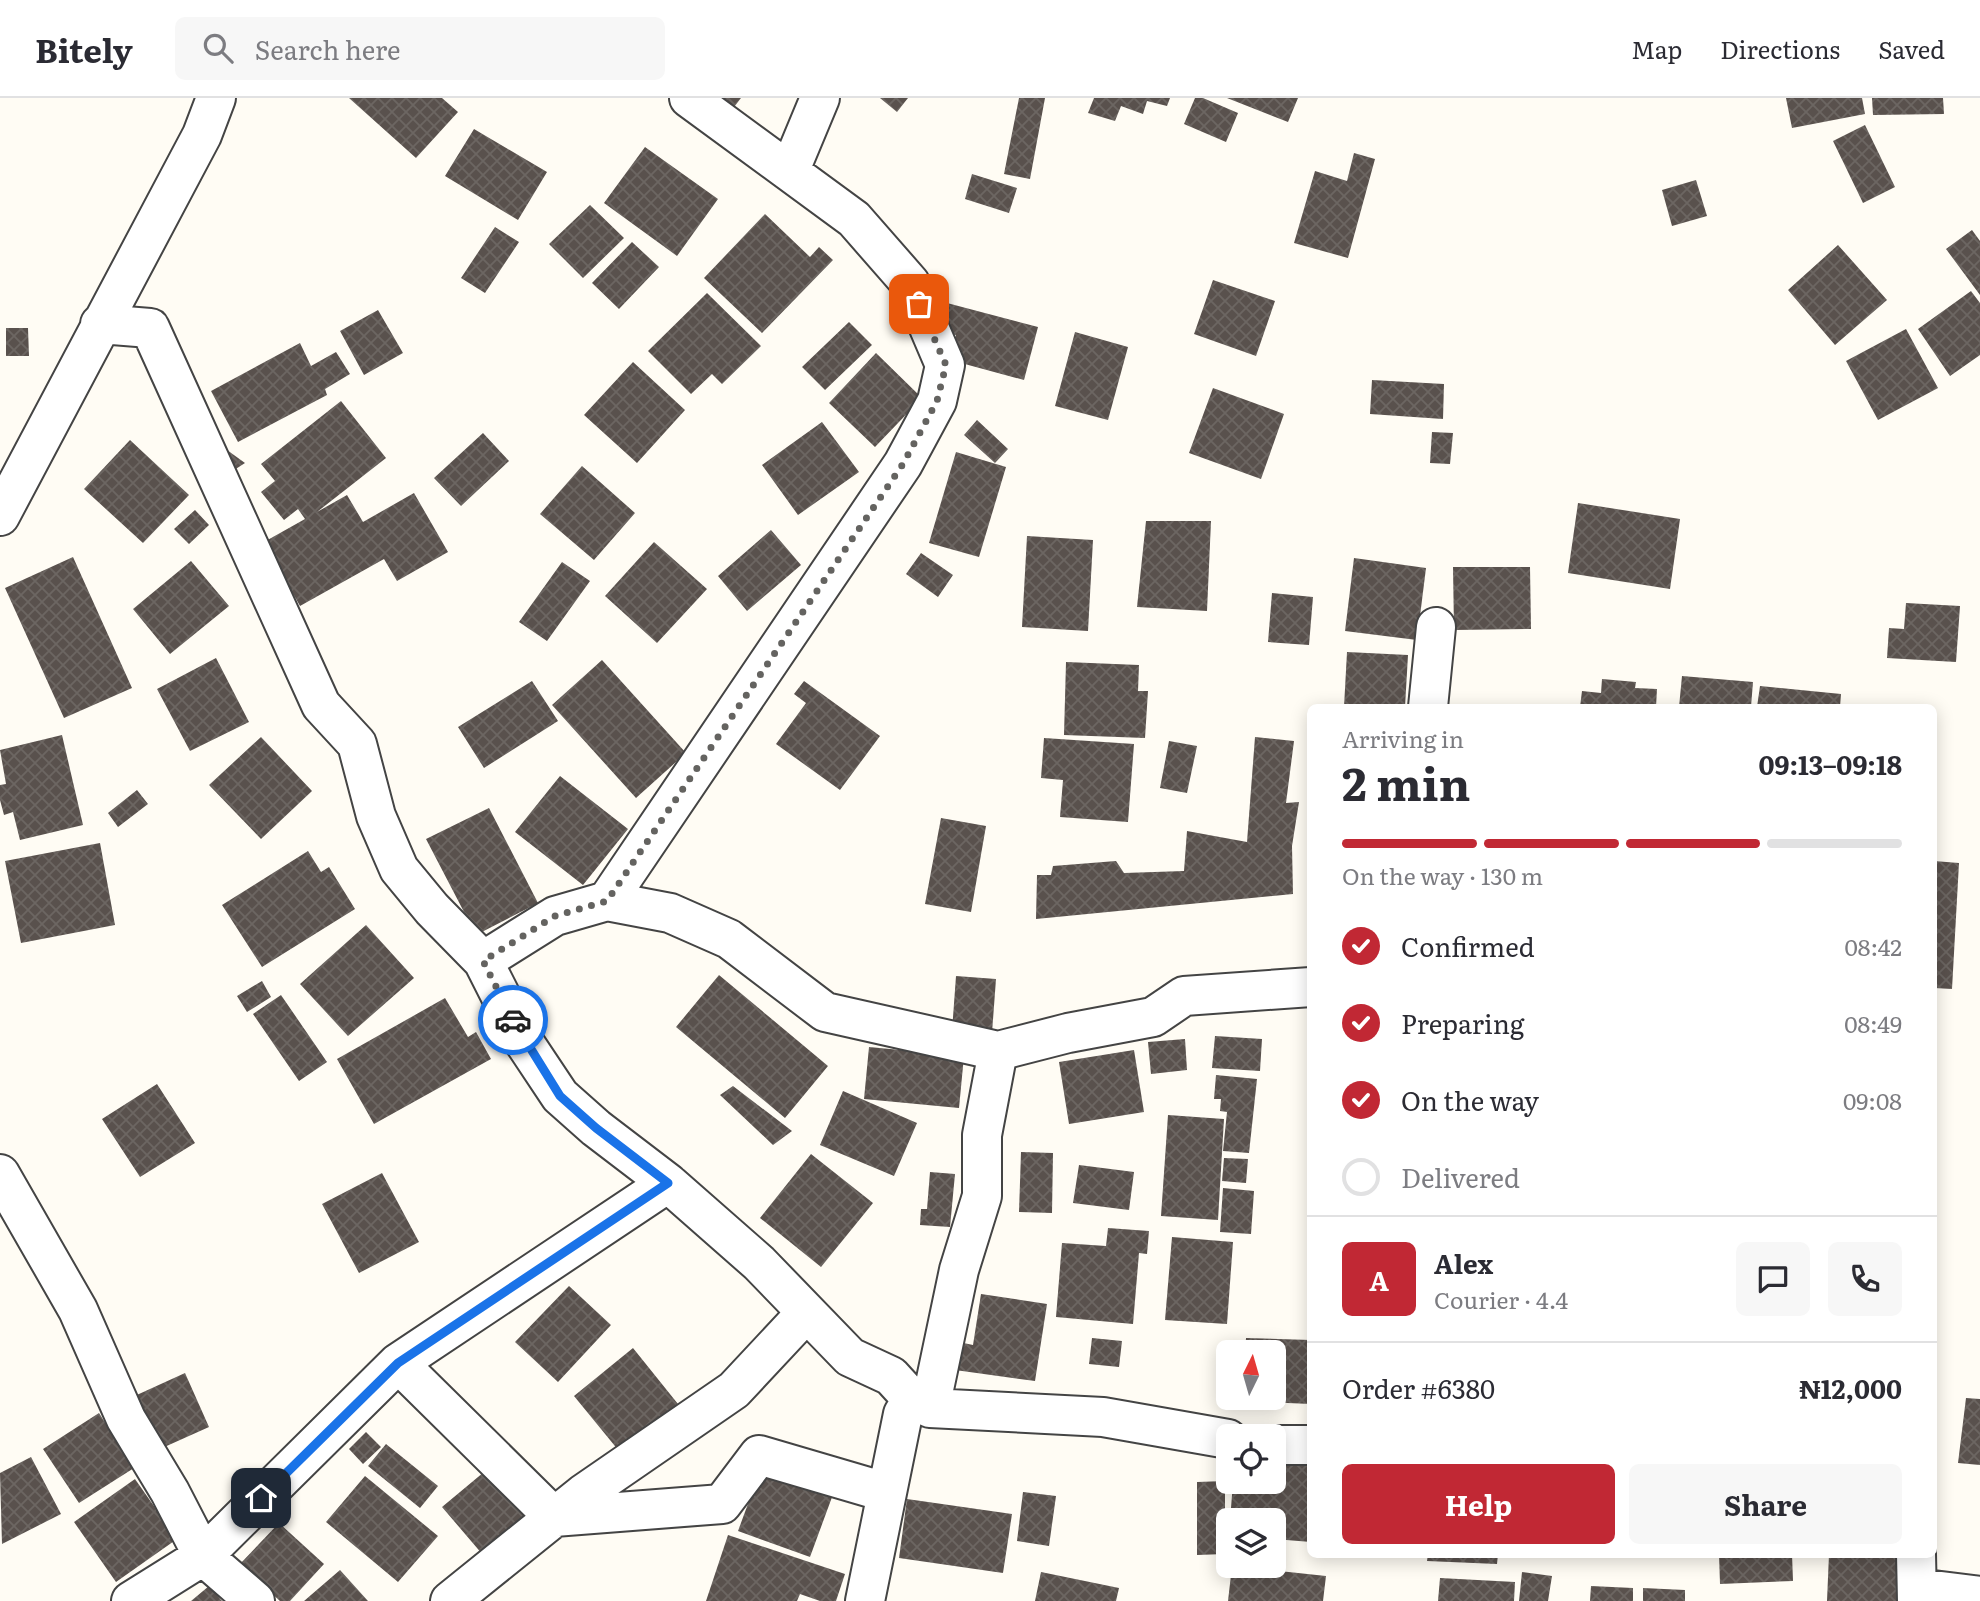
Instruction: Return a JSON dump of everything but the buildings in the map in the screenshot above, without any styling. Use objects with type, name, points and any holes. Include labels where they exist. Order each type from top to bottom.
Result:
[{"type":"street","points":[[0,516],[202,135],[216,98]]},
{"type":"street","points":[[607,901],[903,464],[937,401],[946,365],[910,283],[855,219],[689,98]]},
{"type":"street","points":[[790,170],[820,98]]},
{"type":"street","points":[[100,324],[150,328],[321,705],[357,744],[376,816],[399,869],[432,909],[483,961],[524,1042],[560,1096],[596,1128],[668,1183],[759,1263],[805,1314],[850,1357],[891,1377],[921,1404]]},
{"type":"street","points":[[1428,704],[1436,627]]},
{"type":"street","points":[[483,961],[555,916],[607,901],[670,913],[729,939],[824,1012],[998,1051],[1068,1033],[1153,1017],[1184,996],[1307,987]]},
{"type":"street","points":[[921,1404],[982,1196],[982,1135],[998,1051]]},
{"type":"street","points":[[0,1174],[78,1310],[126,1419],[170,1492],[203,1556],[255,1601]]},
{"type":"street","points":[[131,1601],[203,1556],[398,1363],[668,1183]]},
{"type":"street","points":[[450,1601],[554,1517],[734,1390],[805,1314]]},
{"type":"street","points":[[398,1363],[554,1517],[722,1504],[760,1455],[885,1492]]},
{"type":"street","points":[[865,1601],[885,1492],[903,1414],[921,1404],[1103,1418],[1216,1437]]},
{"type":"street","points":[[1286,1446],[1307,1445]]},
{"type":"street","points":[[1917,1581],[1980,1596]]},
{"type":"way so far","points":[[513,1020],[483,961],[555,916],[607,901],[689,776],[903,464],[937,401],[946,365],[919,304]]},
{"type":"route","points":[[261,1498],[398,1363],[668,1183],[596,1128],[560,1096],[524,1042],[513,1020]]}]
